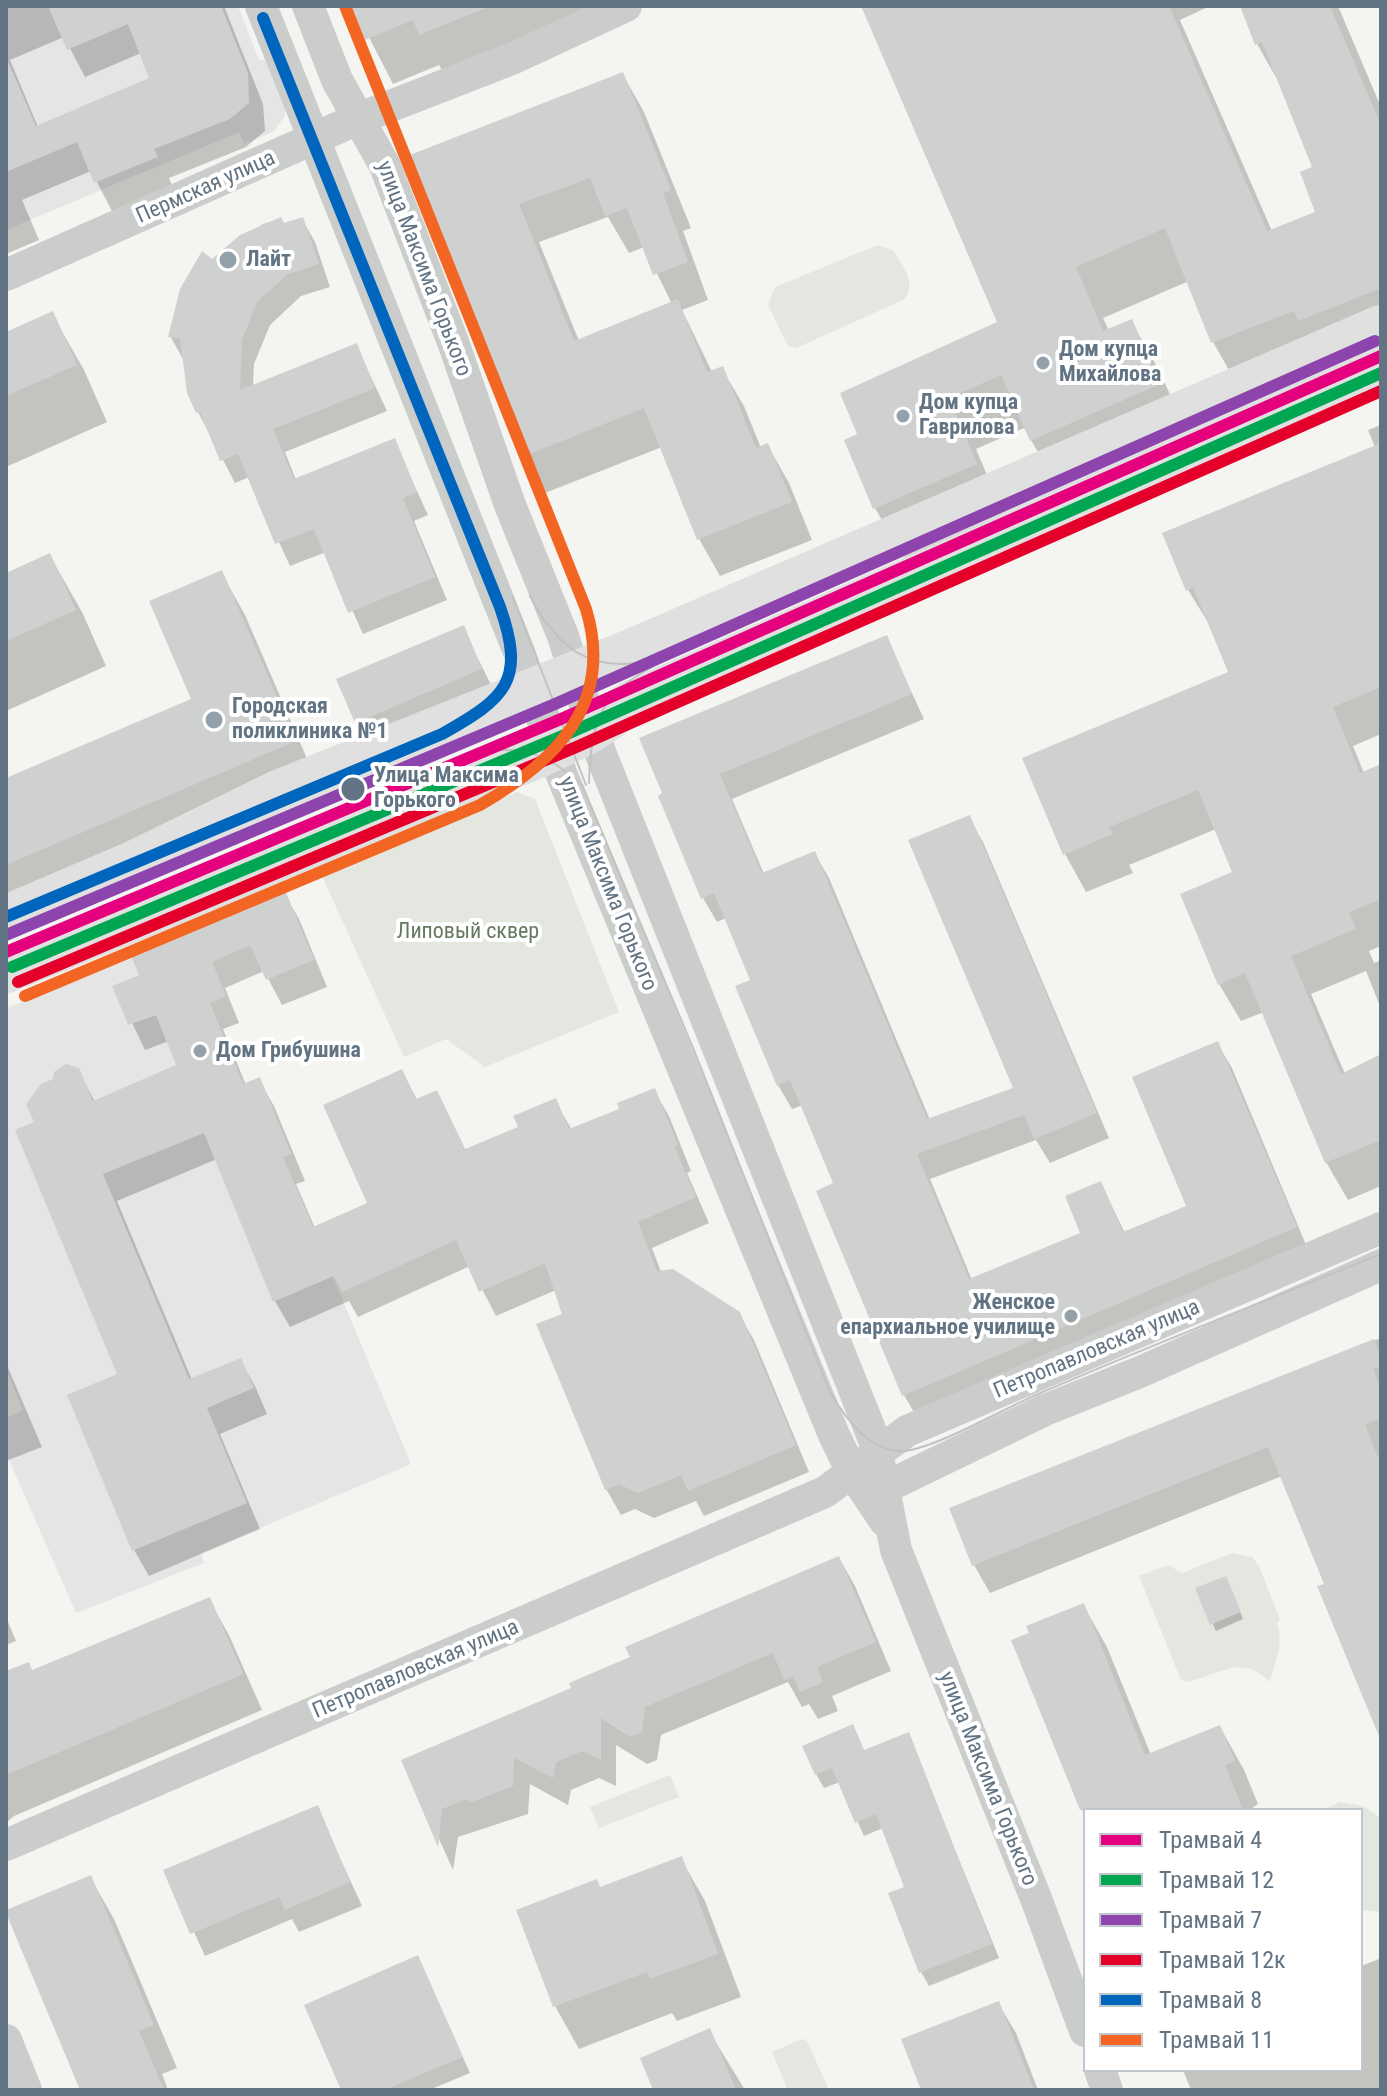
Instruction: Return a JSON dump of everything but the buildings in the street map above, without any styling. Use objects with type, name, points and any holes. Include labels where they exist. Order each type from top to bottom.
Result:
[{"type":"main road","points":[[6,917],[133,863],[278,792],[576,672],[1381,327]]},
{"type":"main road","points":[[6,971],[297,857],[553,750],[592,730],[632,702],[1381,371]]},
{"type":"street","name":"улица Максима Горького","points":[[261,6],[533,689],[553,750],[834,1435],[866,1483],[889,1527],[1083,2026]]},
{"type":"street","name":"улица Максима Горького","points":[[308,6],[337,80],[385,166],[453,342],[510,505],[576,672],[592,730],[878,1453],[866,1483]]},
{"type":"street","name":"Пермская улица","points":[[6,275],[360,118],[514,58],[626,6]]},
{"type":"street","name":"Петропавловская улица","points":[[878,1453],[907,1431],[1381,1228]]},
{"type":"street","name":"Петропавловская улица","points":[[6,1845],[825,1492],[866,1483],[1140,1372],[1381,1265]]},
{"type":"street","points":[[6,2040],[26,2090]]},
{"type":"shaded area","points":[[6,6],[238,6],[259,60],[272,61],[288,104],[284,117],[274,131],[244,144],[239,132],[6,230]]},
{"type":"shaded area","points":[[130,954],[139,975],[112,986],[128,1025],[156,1015],[224,1181],[296,1188],[411,1464],[201,1553],[204,1563],[76,1613],[6,1453],[6,1418],[23,1410],[6,1370],[6,1009]]},
{"type":"green space","points":[[878,245],[894,251],[905,269],[909,288],[903,300],[796,348],[788,346],[768,305],[775,287]]},
{"type":"green space","name":"Липовый сквер","points":[[517,792],[535,799],[619,1012],[485,1067],[446,1039],[404,1057],[322,876]]},
{"type":"green space","points":[[1232,1553],[1252,1557],[1259,1566],[1280,1620],[1277,1624],[1279,1646],[1270,1682],[1259,1673],[1240,1667],[1187,1682],[1181,1680],[1139,1576],[1168,1565],[1182,1573]]},
{"type":"green space","points":[[670,1775],[679,1797],[599,1828],[590,1807]]},
{"type":"green space","points":[[1340,1802],[1364,1806],[1381,1818],[1381,1912],[1363,1910],[1363,1808],[1326,1808]]},
{"type":"green space","points":[[802,2039],[807,2041],[829,2090],[788,2090],[772,2052]]},
{"type":"tram line","name":"11","points":[[25,996],[480,805],[532,770],[554,749],[572,726],[585,701],[592,674],[593,643],[586,609],[345,6]]},
{"type":"tram line","name":"8","points":[[6,917],[442,734],[495,698],[505,685],[510,670],[508,632],[500,607],[263,18]]},
{"type":"tram line","name":"7","points":[[6,935],[555,704],[1375,341]]},
{"type":"tram line","name":"4","points":[[6,952],[561,719],[1381,356]]},
{"type":"tram line","name":"12","points":[[12,967],[567,734],[1381,373]]},
{"type":"tram line","name":"12к","points":[[18,982],[574,748],[1381,391]]},
{"type":"tram line","points":[[512,595],[586,785]]},
{"type":"tram line","points":[[530,596],[552,630],[578,653],[611,664],[652,660]]},
{"type":"tram line","points":[[589,783],[595,732],[601,713],[611,698],[640,674],[685,649]]},
{"type":"tram line","points":[[475,755],[506,750],[533,754],[558,766],[582,785],[693,1048],[829,1390],[849,1420],[878,1445],[901,1451],[930,1444],[1036,1395],[1381,1254]]},
{"type":"place","name":"Лайт","points":[[228,260]]},
{"type":"place","name":"Дом купца Михайлова","points":[[1043,363]]},
{"type":"place","name":"Дом купца Гаврилова","points":[[903,416]]},
{"type":"place","name":"Городская поликлиника №1","points":[[214,720]]},
{"type":"place","name":"Улица Максима Горького","points":[[353,789]]},
{"type":"place","name":"Дом Грибушина","points":[[200,1051]]},
{"type":"place","name":"Женское епархиальное училище","points":[[1071,1316]]}]
